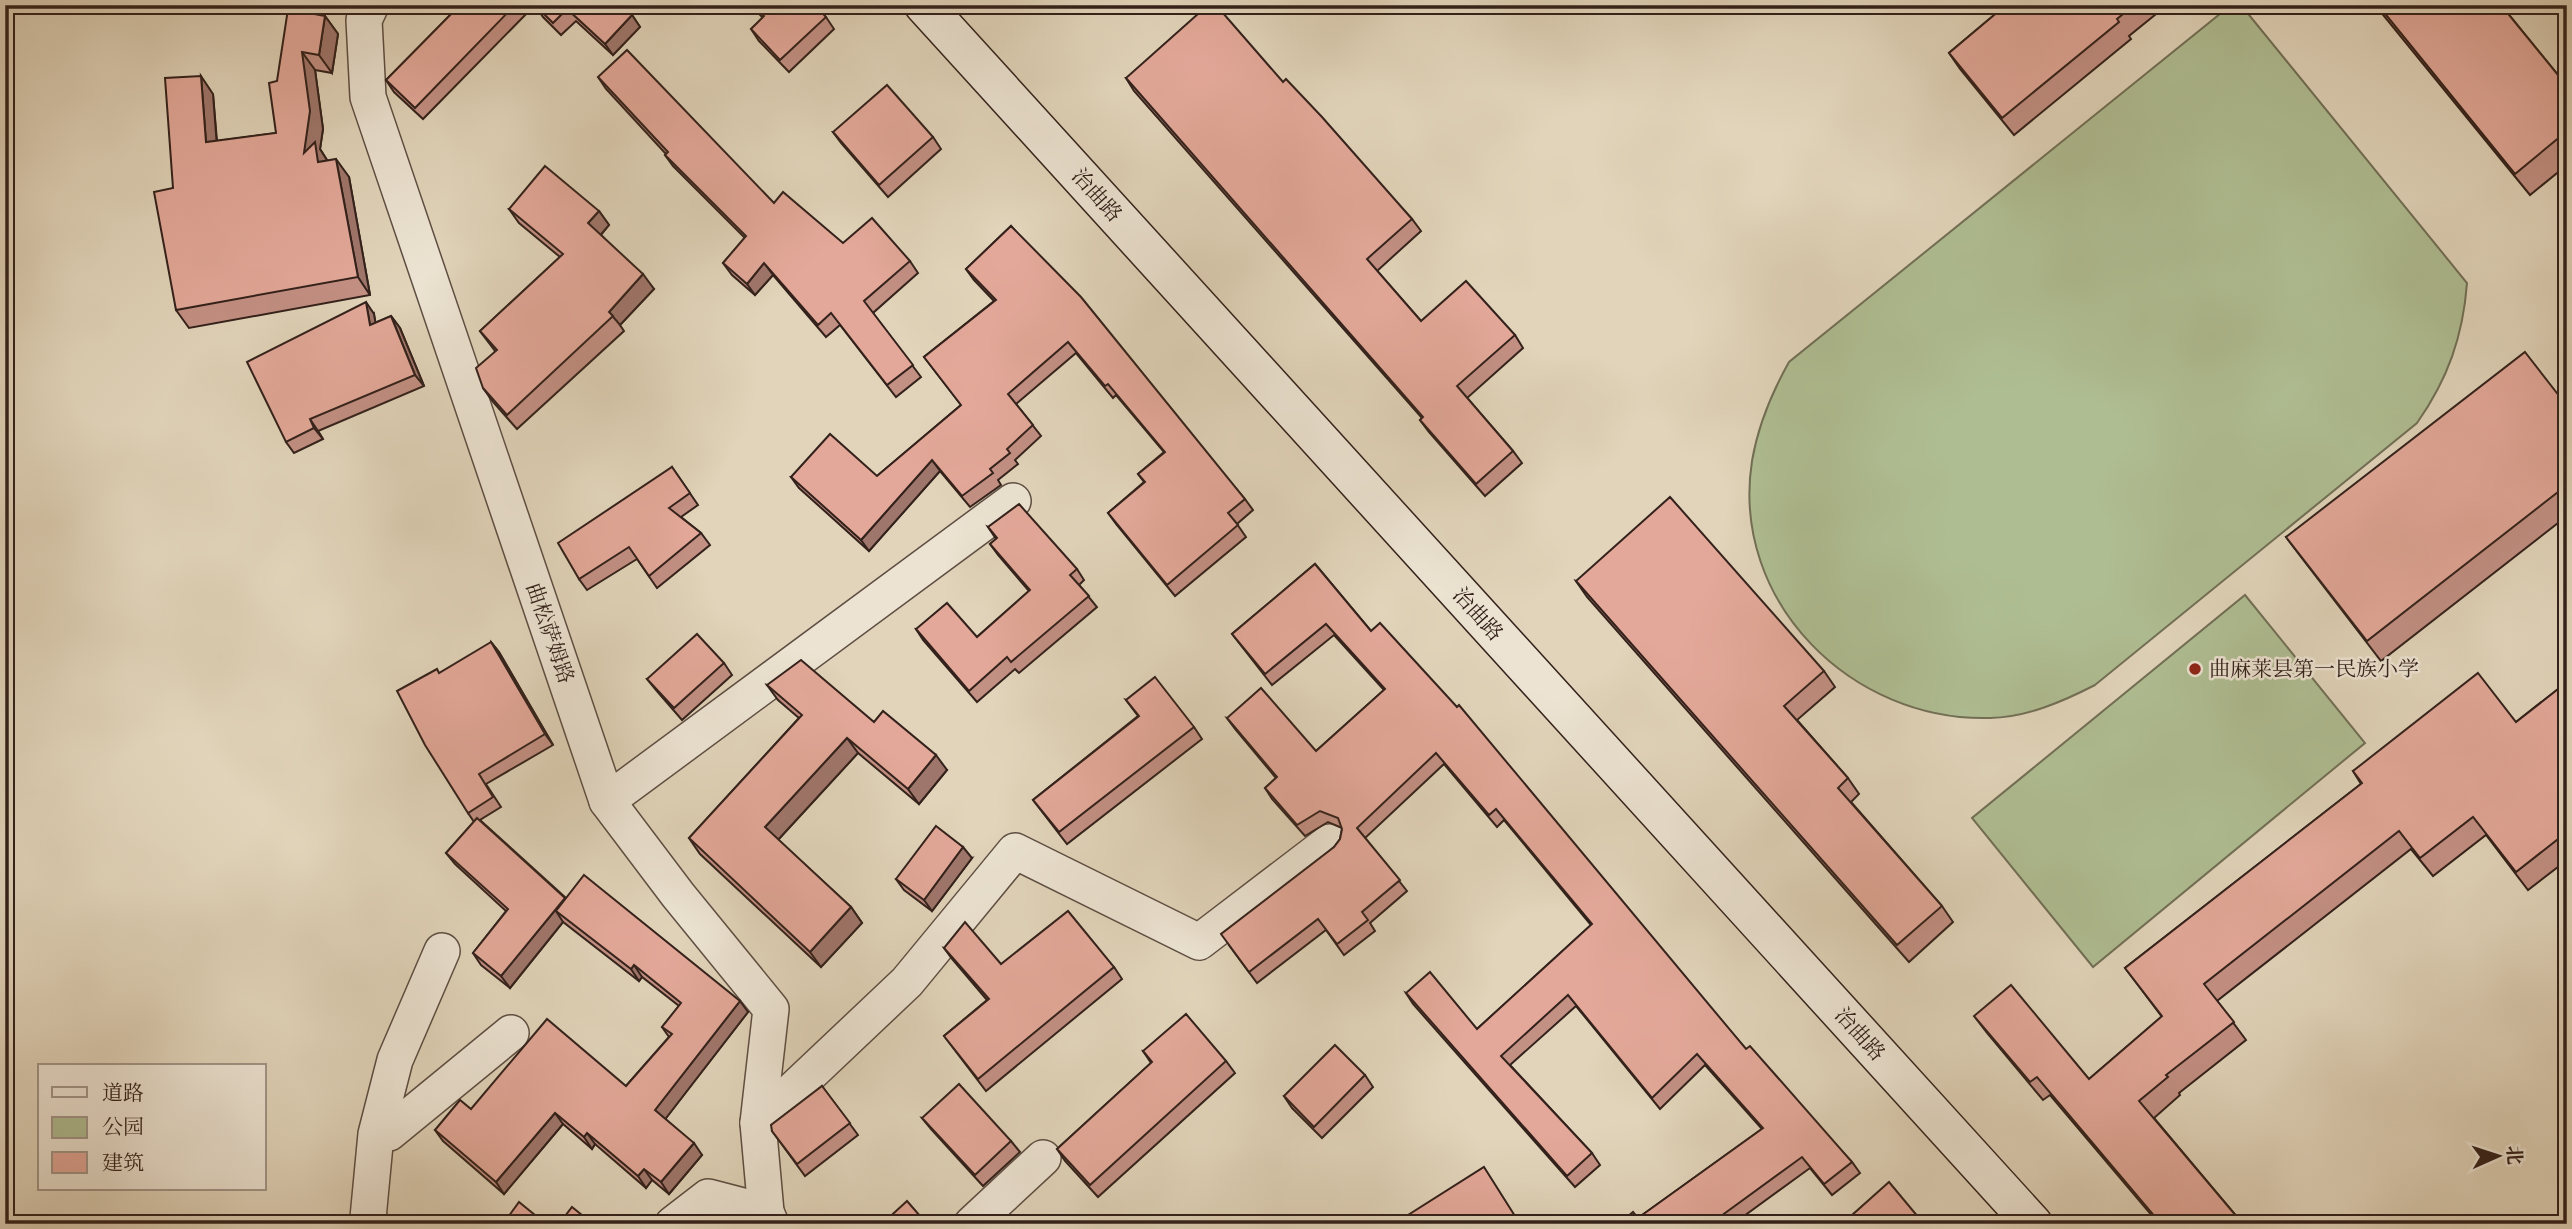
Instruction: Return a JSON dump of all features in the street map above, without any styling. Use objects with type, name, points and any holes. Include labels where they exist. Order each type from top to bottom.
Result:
[{"type":"main road","name":"治曲路","points":[[924,5],[2033,1224]]},
{"type":"street","name":"曲松萨姆路","points":[[371,5],[364,20],[368,97],[607,800],[678,895],[771,1009],[758,1124],[768,1218]]},
{"type":"street","points":[[607,800],[1013,501]]},
{"type":"street","points":[[758,1124],[906,982],[1015,851],[1199,942],[1330,842]]},
{"type":"street","points":[[373,1224],[368,1218],[376,1134],[395,1060],[442,951]]},
{"type":"street","points":[[388,1132],[511,1033]]},
{"type":"street","points":[[972,1224],[1043,1158]]},
{"type":"street","points":[[673,1224],[708,1196],[768,1218]]},
{"type":"green space","points":[[2231,5],[2241,5],[2467,283],[2458,339],[2437,390],[2417,423],[2095,685],[2044,708],[1990,718],[1939,714],[1891,699],[1848,676],[1811,644],[1781,605],[1760,561],[1750,513],[1752,461],[1762,422],[1776,386],[1789,362]]},
{"type":"green space","points":[[2245,595],[2365,743],[2093,967],[1972,818]]},
{"type":"building","points":[[460,5],[515,5],[415,108],[386,80]]},
{"type":"building","points":[[535,5],[621,5],[632,15],[605,44],[567,9],[553,23]]},
{"type":"building","points":[[754,5],[815,5],[826,17],[780,60],[751,29],[764,16]]},
{"type":"building","points":[[1208,5],[1216,5],[1283,82],[1286,79],[1322,117],[1412,219],[1367,259],[1421,321],[1466,281],[1515,335],[1457,386],[1513,451],[1476,484],[1420,420],[1423,417],[1126,78]]},
{"type":"building","points":[[2006,5],[2134,5],[2117,19],[2119,22],[2002,118],[1949,53]]},
{"type":"building","points":[[2378,5],[2501,5],[2567,86],[2567,131],[2515,174]]},
{"type":"building","points":[[288,9],[325,16],[319,55],[302,52],[310,111],[304,153],[315,142],[318,162],[336,159],[358,277],[176,310],[154,192],[173,188],[165,78],[201,76],[206,142],[276,133],[269,83],[277,81]]},
{"type":"building","points":[[627,50],[774,203],[783,192],[843,243],[872,218],[910,261],[864,301],[913,365],[887,385],[831,313],[818,325],[764,263],[747,284],[723,263],[746,236],[665,155],[668,152],[598,77]]},
{"type":"building","points":[[887,85],[933,137],[879,185],[833,132]]},
{"type":"building","points":[[545,166],[599,211],[588,223],[643,274],[609,312],[613,316],[507,415],[483,388],[476,368],[497,350],[480,331],[563,254],[509,209]]},
{"type":"building","points":[[1011,226],[1081,297],[1245,499],[1228,513],[1238,525],[1167,585],[1108,513],[1145,482],[1138,474],[1165,452],[1108,384],[1105,386],[1068,342],[1008,394],[1033,425],[1007,449],[1010,453],[990,469],[993,473],[962,496],[932,460],[861,540],[791,477],[830,434],[877,476],[961,405],[924,357],[996,300],[966,269]]},
{"type":"building","points":[[366,302],[370,325],[391,316],[415,375],[310,419],[314,428],[286,442],[247,362]]},
{"type":"building","points":[[2525,352],[2567,406],[2567,485],[2367,641],[2286,537]]},
{"type":"building","points":[[672,467],[690,493],[669,508],[701,533],[649,576],[629,547],[579,579],[558,543]]},
{"type":"building","points":[[1670,497],[1824,671],[1784,706],[1848,778],[1838,788],[1942,906],[1897,945],[1576,581]]},
{"type":"building","points":[[1019,504],[1077,569],[1070,575],[1089,596],[1011,662],[1007,657],[969,691],[916,629],[947,603],[977,637],[1030,590],[990,544],[997,538],[988,527]]},
{"type":"building","points":[[1315,564],[1371,631],[1380,623],[1457,707],[1459,705],[1746,1049],[1750,1046],[1852,1162],[1824,1184],[1802,1157],[1710,1224],[1619,1224],[1633,1212],[1638,1218],[1763,1128],[1697,1054],[1652,1098],[1568,995],[1501,1056],[1592,1153],[1567,1176],[1406,993],[1430,972],[1477,1029],[1592,924],[1496,809],[1489,815],[1436,753],[1357,828],[1400,880],[1362,912],[1368,920],[1337,944],[1318,919],[1249,972],[1221,934],[1334,847],[1340,839],[1342,829],[1338,818],[1320,811],[1297,825],[1265,788],[1277,777],[1227,718],[1261,688],[1316,751],[1385,689],[1326,624],[1265,674],[1232,634]]},
{"type":"building","points":[[697,634],[724,663],[674,708],[647,679]]},
{"type":"building","points":[[491,642],[545,734],[479,774],[493,797],[468,813],[425,745],[397,691],[437,669],[439,673]]},
{"type":"building","points":[[801,660],[874,722],[883,711],[936,755],[908,789],[847,738],[765,827],[851,907],[810,952],[689,838],[802,715],[767,685]]},
{"type":"building","points":[[2478,673],[2516,722],[2567,682],[2567,832],[2516,872],[2473,817],[2420,858],[2399,831],[2204,984],[2234,1022],[2166,1075],[2168,1077],[2139,1101],[2243,1224],[2161,1224],[2037,1077],[2030,1082],[1974,1016],[2011,985],[2089,1079],[2162,1016],[2125,968],[2362,783],[2353,771]]},
{"type":"building","points":[[1155,677],[1194,727],[1059,832],[1033,800],[1139,716],[1126,700]]},
{"type":"building","points":[[477,818],[565,898],[501,976],[473,953],[508,909],[446,853]]},
{"type":"building","points":[[936,826],[963,847],[924,900],[896,879]]},
{"type":"building","points":[[584,875],[740,1001],[655,1110],[694,1143],[661,1182],[644,1169],[638,1176],[587,1133],[584,1137],[555,1113],[496,1182],[435,1130],[460,1100],[471,1109],[547,1019],[626,1086],[672,1034],[662,1027],[681,1003],[634,965],[631,969],[556,911]]},
{"type":"building","points":[[1068,911],[1114,967],[978,1079],[944,1036],[989,999],[944,948],[965,922],[1001,964]]},
{"type":"building","points":[[1186,1014],[1226,1061],[1090,1185],[1057,1149],[1152,1062],[1143,1051]]},
{"type":"building","points":[[1335,1045],[1365,1075],[1314,1127],[1284,1096]]},
{"type":"building","points":[[959,1084],[1011,1141],[975,1175],[922,1118]]},
{"type":"building","points":[[822,1086],[850,1123],[797,1164],[772,1131],[771,1125]]},
{"type":"building","points":[[1484,1167],[1520,1224],[1395,1224],[1397,1222]]},
{"type":"building","points":[[1889,1182],[1924,1224],[1857,1224],[1851,1216]]},
{"type":"building","points":[[907,1201],[927,1224],[882,1224]]},
{"type":"building","points":[[519,1202],[546,1224],[503,1224]]},
{"type":"building","points":[[572,1207],[593,1224],[559,1224]]},
{"type":"place","name":"曲麻莱县第一民族小学","points":[[2195,669]]}]
